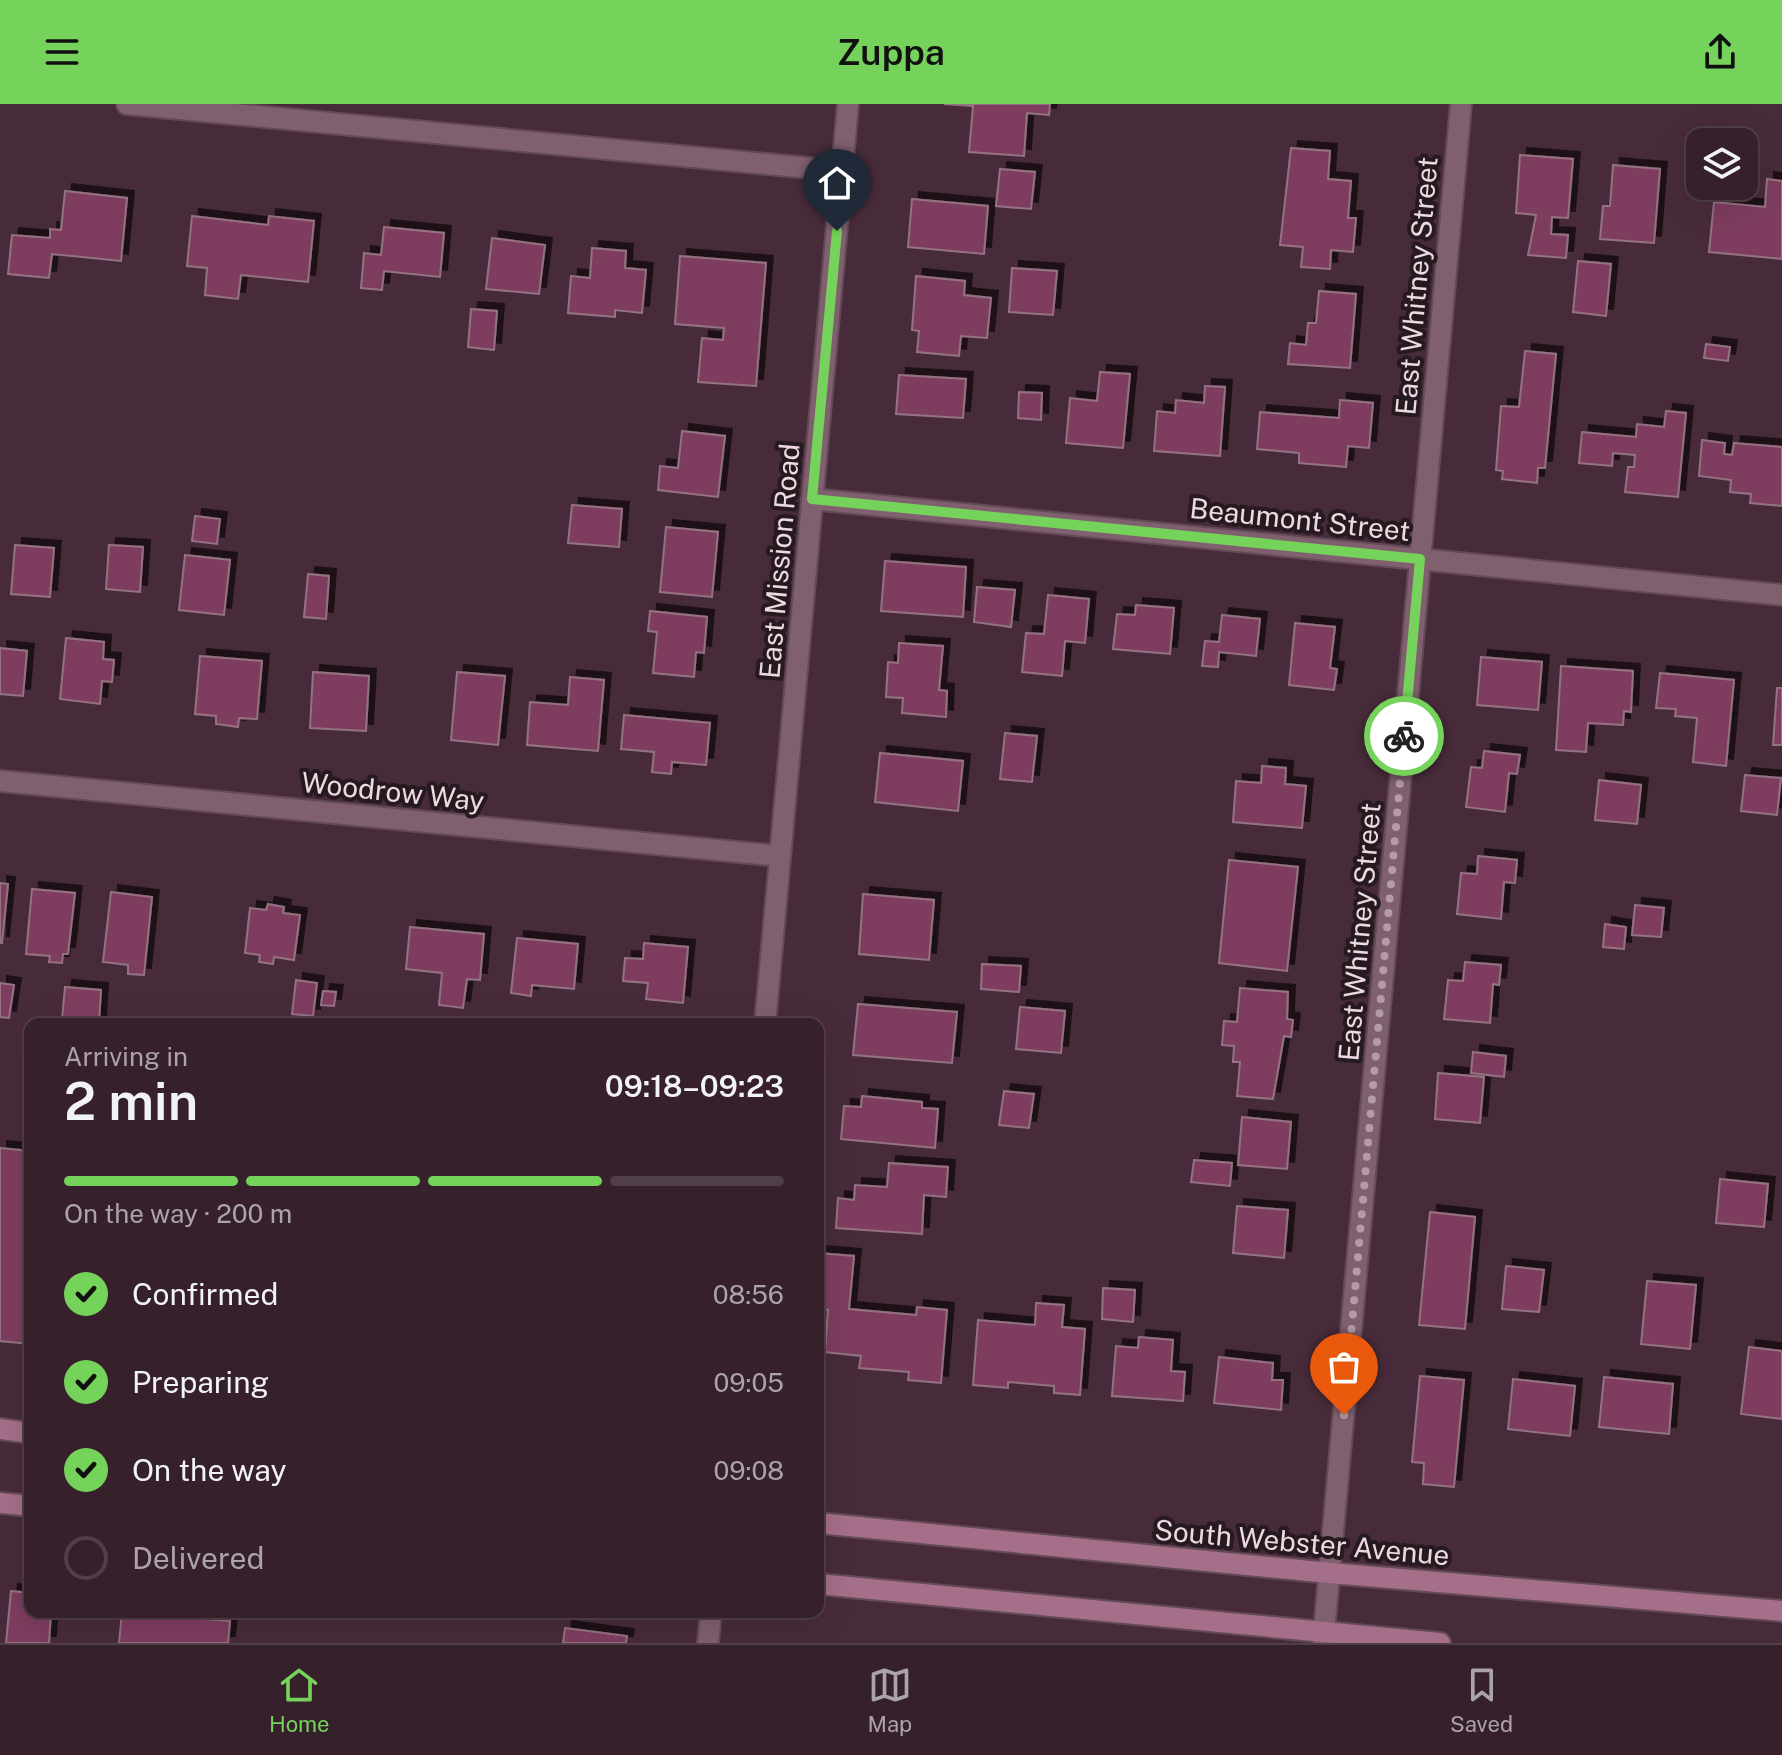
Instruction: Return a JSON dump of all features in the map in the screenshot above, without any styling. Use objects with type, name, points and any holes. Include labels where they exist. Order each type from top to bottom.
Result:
[{"type":"main road","points":[[0,1429],[24,1432]]},
{"type":"main road","points":[[0,1503],[24,1505]]},
{"type":"main road","name":"South Webster Avenue","points":[[824,1524],[1330,1573],[1782,1611]]},
{"type":"main road","points":[[824,1585],[1324,1638],[1440,1643]]},
{"type":"street","points":[[127,104],[842,171]]},
{"type":"street","name":"East Mission Road","points":[[766,1018],[848,104]]},
{"type":"street","name":"East Whitney Street","points":[[1324,1638],[1461,104]]},
{"type":"street","name":"Beaumont Street","points":[[812,499],[1782,595]]},
{"type":"street","name":"Woodrow Way","points":[[0,781],[780,856]]},
{"type":"street","points":[[708,1643],[710,1618]]},
{"type":"building","points":[[944,104],[1050,104],[1049,115],[1027,113],[1024,156],[969,152],[973,106]]},
{"type":"building","points":[[1291,148],[1330,151],[1328,179],[1351,181],[1348,218],[1356,218],[1353,252],[1331,250],[1330,269],[1301,267],[1303,247],[1280,245]]},
{"type":"building","points":[[1520,155],[1573,159],[1568,218],[1552,217],[1551,234],[1568,235],[1566,258],[1528,255],[1536,215],[1516,213]]},
{"type":"building","points":[[1613,165],[1660,169],[1654,243],[1600,239],[1603,206],[1610,206]]},
{"type":"building","points":[[1000,169],[1035,172],[1031,209],[996,206]]},
{"type":"building","points":[[1767,179],[1782,181],[1782,259],[1709,252],[1714,202],[1765,207]]},
{"type":"building","points":[[65,191],[127,198],[121,261],[52,254],[49,278],[8,274],[12,235],[50,238],[50,229],[61,230]]},
{"type":"building","points":[[912,199],[988,206],[984,254],[908,247]]},
{"type":"building","points":[[192,216],[268,225],[269,216],[314,221],[308,282],[241,275],[238,299],[205,295],[207,268],[187,266]]},
{"type":"building","points":[[384,227],[444,233],[440,277],[384,271],[382,290],[361,288],[364,253],[381,255]]},
{"type":"building","points":[[492,238],[545,245],[539,294],[486,289]]},
{"type":"building","points":[[592,248],[626,251],[625,268],[646,270],[642,313],[615,310],[615,317],[568,313],[571,276],[590,278]]},
{"type":"building","points":[[680,256],[766,263],[756,386],[698,382],[702,338],[723,340],[724,328],[675,324]]},
{"type":"building","points":[[1578,261],[1611,264],[1606,316],[1573,312]]},
{"type":"building","points":[[1012,268],[1057,271],[1053,315],[1009,312]]},
{"type":"building","points":[[916,276],[965,281],[964,295],[991,298],[987,338],[961,336],[959,356],[917,352],[919,331],[912,330]]},
{"type":"building","points":[[1319,291],[1356,294],[1350,368],[1288,364],[1290,343],[1306,345],[1308,323],[1316,323]]},
{"type":"building","points":[[471,309],[497,311],[494,350],[468,347]]},
{"type":"building","points":[[1706,344],[1730,347],[1728,361],[1704,358]]},
{"type":"building","points":[[1525,351],[1556,354],[1545,468],[1538,468],[1537,483],[1502,479],[1503,471],[1496,470],[1501,406],[1519,407]]},
{"type":"building","points":[[1100,372],[1130,374],[1123,448],[1066,443],[1070,398],[1097,401]]},
{"type":"building","points":[[899,375],[966,379],[963,418],[896,414]]},
{"type":"building","points":[[1205,386],[1225,387],[1220,456],[1154,451],[1157,411],[1175,413],[1176,400],[1204,403]]},
{"type":"building","points":[[1019,392],[1042,393],[1041,420],[1018,418]]},
{"type":"building","points":[[1340,400],[1373,403],[1369,448],[1348,446],[1346,467],[1299,463],[1299,453],[1257,449],[1260,412],[1339,418]]},
{"type":"building","points":[[1666,411],[1686,413],[1678,497],[1625,492],[1628,467],[1634,467],[1635,455],[1613,453],[1612,466],[1579,463],[1582,432],[1636,437],[1637,424],[1664,427]]},
{"type":"building","points":[[682,431],[725,436],[718,497],[658,490],[660,466],[678,468]]},
{"type":"building","points":[[1702,440],[1725,443],[1724,454],[1732,455],[1734,443],[1782,447],[1782,506],[1750,503],[1751,494],[1730,492],[1731,480],[1699,476]]},
{"type":"building","points":[[572,505],[622,509],[619,547],[568,543]]},
{"type":"building","points":[[195,516],[220,519],[217,544],[192,541]]},
{"type":"building","points":[[666,527],[718,532],[712,597],[660,592]]},
{"type":"building","points":[[15,545],[54,548],[50,597],[11,594]]},
{"type":"building","points":[[109,545],[143,547],[140,592],[106,589]]},
{"type":"building","points":[[185,555],[230,560],[224,615],[179,610]]},
{"type":"building","points":[[885,561],[966,567],[963,617],[881,611]]},
{"type":"building","points":[[308,574],[329,576],[326,619],[304,617]]},
{"type":"building","points":[[977,587],[1015,590],[1011,627],[974,622]]},
{"type":"building","points":[[1048,595],[1089,599],[1085,643],[1065,641],[1062,676],[1022,672],[1026,633],[1044,634]]},
{"type":"building","points":[[1136,605],[1174,608],[1170,654],[1113,649],[1117,614],[1135,615]]},
{"type":"building","points":[[650,611],[707,617],[704,653],[696,652],[694,677],[653,673],[657,632],[648,631]]},
{"type":"building","points":[[1222,615],[1260,619],[1256,656],[1219,652],[1218,667],[1202,666],[1205,641],[1219,642]]},
{"type":"building","points":[[1295,623],[1335,627],[1330,668],[1337,669],[1334,690],[1289,685]]},
{"type":"building","points":[[66,638],[104,642],[103,659],[114,660],[112,682],[102,681],[100,704],[60,699]]},
{"type":"building","points":[[899,643],[943,646],[939,690],[947,691],[946,717],[902,713],[903,698],[886,697],[888,662],[898,663]]},
{"type":"building","points":[[0,648],[27,651],[23,696],[0,694]]},
{"type":"building","points":[[200,656],[262,661],[257,719],[239,718],[238,727],[216,724],[216,716],[195,714]]},
{"type":"building","points":[[1481,657],[1542,662],[1538,710],[1477,705]]},
{"type":"building","points":[[1561,666],[1633,671],[1631,712],[1624,711],[1623,725],[1588,723],[1586,752],[1556,750]]},
{"type":"building","points":[[313,672],[369,676],[366,731],[310,728]]},
{"type":"building","points":[[457,672],[505,676],[498,745],[451,740]]},
{"type":"building","points":[[1660,673],[1734,680],[1726,766],[1693,762],[1697,718],[1675,716],[1676,709],[1656,708]]},
{"type":"building","points":[[570,677],[604,680],[598,751],[527,745],[530,702],[568,705]]},
{"type":"building","points":[[1777,688],[1782,688],[1782,745],[1773,745]]},
{"type":"building","points":[[624,715],[710,723],[706,765],[672,762],[671,774],[652,772],[654,752],[621,749]]},
{"type":"building","points":[[1005,733],[1037,736],[1032,782],[1000,779]]},
{"type":"building","points":[[1484,751],[1520,755],[1517,774],[1509,773],[1505,812],[1466,807],[1471,767],[1482,768]]},
{"type":"building","points":[[880,753],[963,761],[958,811],[875,802]]},
{"type":"building","points":[[1262,766],[1286,768],[1285,784],[1306,786],[1302,828],[1233,822],[1236,781],[1261,783]]},
{"type":"building","points":[[1745,775],[1781,778],[1777,815],[1741,811]]},
{"type":"building","points":[[1599,780],[1641,785],[1637,824],[1595,820]]},
{"type":"building","points":[[1478,856],[1517,860],[1515,883],[1504,882],[1501,919],[1457,914],[1461,873],[1477,874]]},
{"type":"building","points":[[1229,860],[1298,867],[1287,971],[1219,963]]},
{"type":"building","points":[[0,883],[8,884],[2,943],[0,943]]},
{"type":"building","points":[[32,889],[75,893],[68,954],[63,954],[62,963],[49,962],[50,956],[26,954]]},
{"type":"building","points":[[111,892],[152,897],[144,975],[128,974],[128,965],[103,962]]},
{"type":"building","points":[[863,894],[934,900],[929,960],[859,954]]},
{"type":"building","points":[[268,904],[284,907],[283,913],[300,915],[294,960],[274,957],[273,964],[259,962],[260,955],[245,953],[250,908],[266,910]]},
{"type":"building","points":[[1635,905],[1664,908],[1661,937],[1632,935]]},
{"type":"building","points":[[1605,924],[1626,927],[1624,949],[1603,947]]},
{"type":"building","points":[[410,927],[484,934],[480,980],[467,979],[463,1008],[439,1005],[442,973],[406,969]]},
{"type":"building","points":[[517,938],[578,944],[574,989],[532,985],[531,996],[511,993]]},
{"type":"building","points":[[644,943],[688,947],[683,1003],[646,999],[648,983],[623,981],[625,958],[643,959]]},
{"type":"building","points":[[1465,962],[1501,965],[1499,985],[1493,984],[1490,1023],[1444,1019],[1448,980],[1463,981]]},
{"type":"building","points":[[982,964],[1021,966],[1019,992],[981,989]]},
{"type":"building","points":[[296,980],[317,983],[313,1016],[292,1014]]},
{"type":"building","points":[[0,983],[14,985],[9,1018],[0,1017]]},
{"type":"building","points":[[65,987],[101,990],[99,1018],[62,1018]]},
{"type":"building","points":[[1240,988],[1288,992],[1287,1019],[1293,1020],[1291,1037],[1284,1036],[1273,1099],[1237,1096],[1240,1062],[1233,1062],[1234,1046],[1222,1045],[1224,1021],[1237,1022]]},
{"type":"building","points":[[323,991],[336,992],[334,1006],[321,1005]]},
{"type":"building","points":[[858,1004],[957,1012],[952,1063],[853,1055]]},
{"type":"building","points":[[1020,1007],[1065,1011],[1061,1053],[1016,1049]]},
{"type":"building","points":[[1473,1052],[1506,1056],[1504,1077],[1471,1073]]},
{"type":"building","points":[[1438,1073],[1484,1077],[1480,1123],[1435,1119]]},
{"type":"building","points":[[1004,1091],[1034,1094],[1029,1128],[999,1125]]},
{"type":"building","points":[[862,1096],[922,1102],[922,1108],[938,1109],[935,1148],[841,1139],[844,1106],[861,1107]]},
{"type":"building","points":[[1242,1117],[1291,1122],[1287,1169],[1238,1165]]},
{"type":"building","points":[[0,1148],[24,1150],[24,1343],[0,1341]]},
{"type":"building","points":[[1194,1160],[1232,1163],[1230,1186],[1191,1182]]},
{"type":"building","points":[[889,1163],[948,1167],[946,1197],[924,1195],[922,1234],[836,1228],[838,1198],[854,1200],[855,1185],[887,1187]]},
{"type":"building","points":[[1720,1179],[1768,1184],[1764,1227],[1716,1223]]},
{"type":"building","points":[[1237,1206],[1288,1210],[1284,1258],[1233,1253]]},
{"type":"building","points":[[1430,1212],[1475,1217],[1465,1329],[1419,1325]]},
{"type":"building","points":[[824,1254],[854,1256],[849,1309],[916,1315],[917,1307],[947,1310],[941,1383],[908,1380],[909,1372],[859,1368],[861,1356],[825,1352],[828,1310],[824,1310]]},
{"type":"building","points":[[1506,1266],[1544,1270],[1539,1312],[1502,1309]]},
{"type":"building","points":[[1647,1281],[1696,1285],[1690,1349],[1641,1344]]},
{"type":"building","points":[[1103,1288],[1135,1290],[1133,1322],[1102,1319]]},
{"type":"building","points":[[1036,1303],[1064,1305],[1062,1327],[1085,1329],[1080,1395],[1054,1393],[1054,1386],[1008,1382],[1008,1388],[973,1385],[978,1320],[1035,1325]]},
{"type":"building","points":[[1139,1337],[1173,1340],[1171,1371],[1185,1372],[1183,1401],[1112,1396],[1116,1346],[1138,1348]]},
{"type":"building","points":[[1749,1347],[1782,1351],[1782,1419],[1741,1414]]},
{"type":"building","points":[[1219,1357],[1273,1363],[1272,1380],[1283,1380],[1281,1410],[1214,1403]]},
{"type":"building","points":[[1420,1376],[1464,1380],[1454,1487],[1423,1484],[1424,1463],[1412,1462]]},
{"type":"building","points":[[1604,1377],[1673,1384],[1669,1434],[1599,1427]]},
{"type":"building","points":[[1513,1379],[1575,1386],[1570,1436],[1508,1429]]},
{"type":"building","points":[[11,1591],[24,1592],[24,1618],[51,1618],[49,1643],[6,1643]]},
{"type":"building","points":[[121,1618],[230,1621],[228,1643],[119,1643]]},
{"type":"building","points":[[565,1628],[627,1636],[626,1643],[563,1643]]},
{"type":"way so far","points":[[1344,1415],[1404,736]]},
{"type":"route","points":[[837,231],[812,499],[1420,559],[1404,736]]}]
